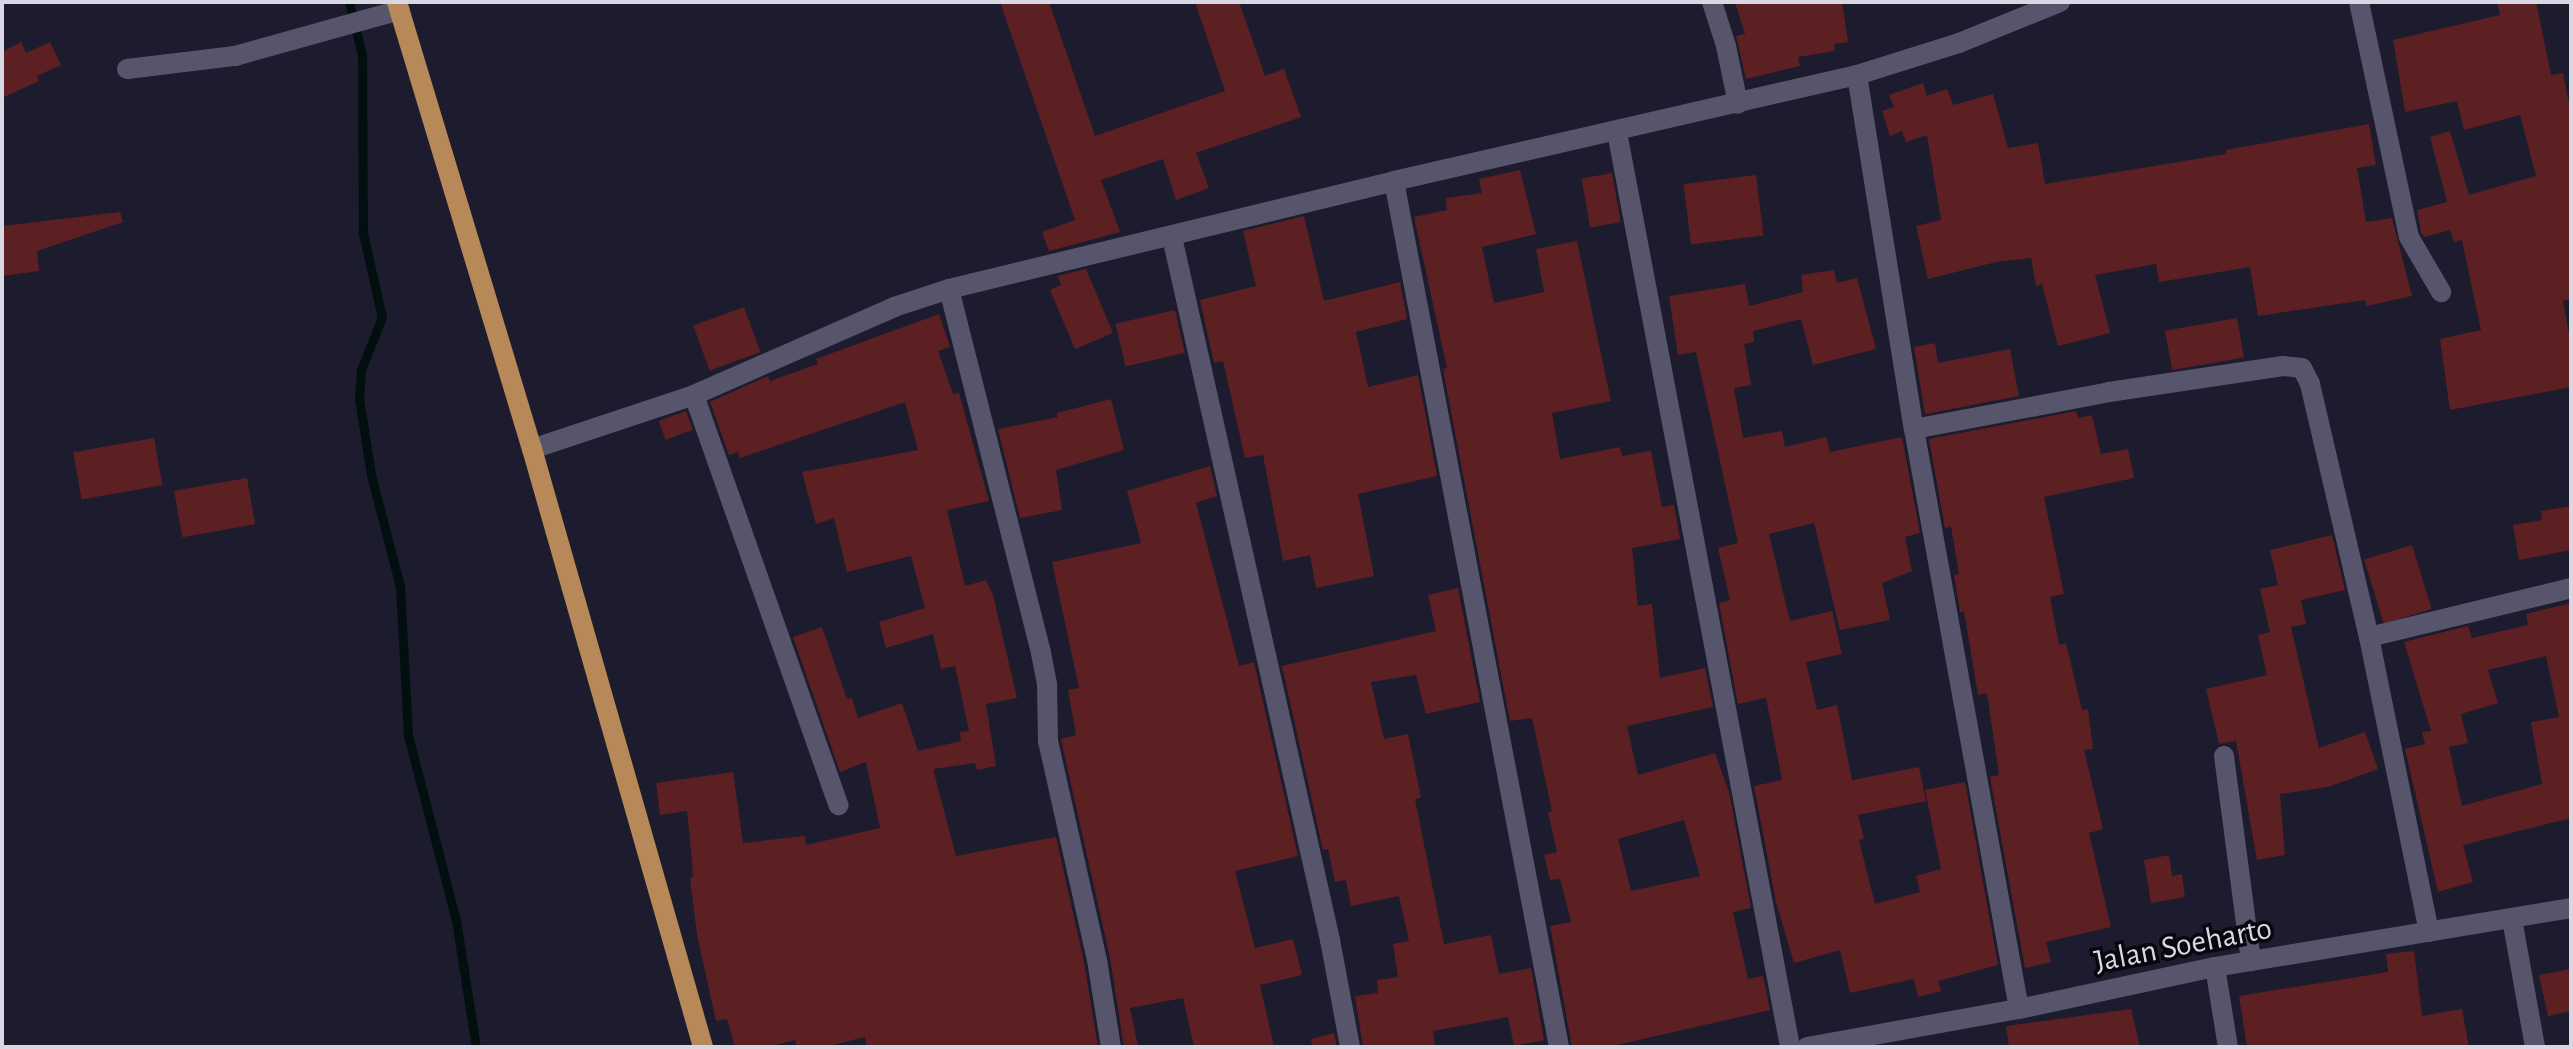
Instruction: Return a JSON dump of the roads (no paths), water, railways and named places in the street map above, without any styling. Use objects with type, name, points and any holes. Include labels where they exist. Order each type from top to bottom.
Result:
[{"type":"main road","points":[[398,6],[532,449],[703,1047]]},
{"type":"street","points":[[1712,2],[1726,46],[1738,104]]},
{"type":"street","points":[[532,449],[694,395],[894,307],[949,289],[1394,181],[1857,75],[1959,43],[2060,2]]},
{"type":"street","points":[[2359,2],[2409,237],[2441,292]]},
{"type":"street","points":[[127,69],[163,62],[201,62],[235,56],[398,6]]},
{"type":"street","points":[[1857,75],[1914,429],[2019,1009]]},
{"type":"street","points":[[1617,132],[1790,1047]]},
{"type":"street","points":[[1394,181],[1559,1047]]},
{"type":"street","points":[[1172,237],[1330,940],[1350,1047]]},
{"type":"street","points":[[949,289],[1041,653],[1047,685],[1048,741],[1097,960],[1111,1047]]},
{"type":"street","points":[[1914,429],[2109,392],[2283,366],[2302,368],[2310,384],[2369,637],[2429,932]]},
{"type":"street","points":[[694,395],[838,805]]},
{"type":"street","points":[[2369,637],[2571,588]]},
{"type":"street","points":[[2224,756],[2251,961]]},
{"type":"street","name":"Jalan Soeharto","points":[[1807,1047],[2019,1009],[2215,967],[2571,908]]},
{"type":"street","points":[[2512,919],[2535,1047]]},
{"type":"street","points":[[2215,967],[2228,1047]]},
{"type":"waterway","points":[[349,2],[362,55],[363,233],[382,317],[361,370],[359,398],[371,475],[400,586],[408,735],[456,920],[476,1047]]}]
